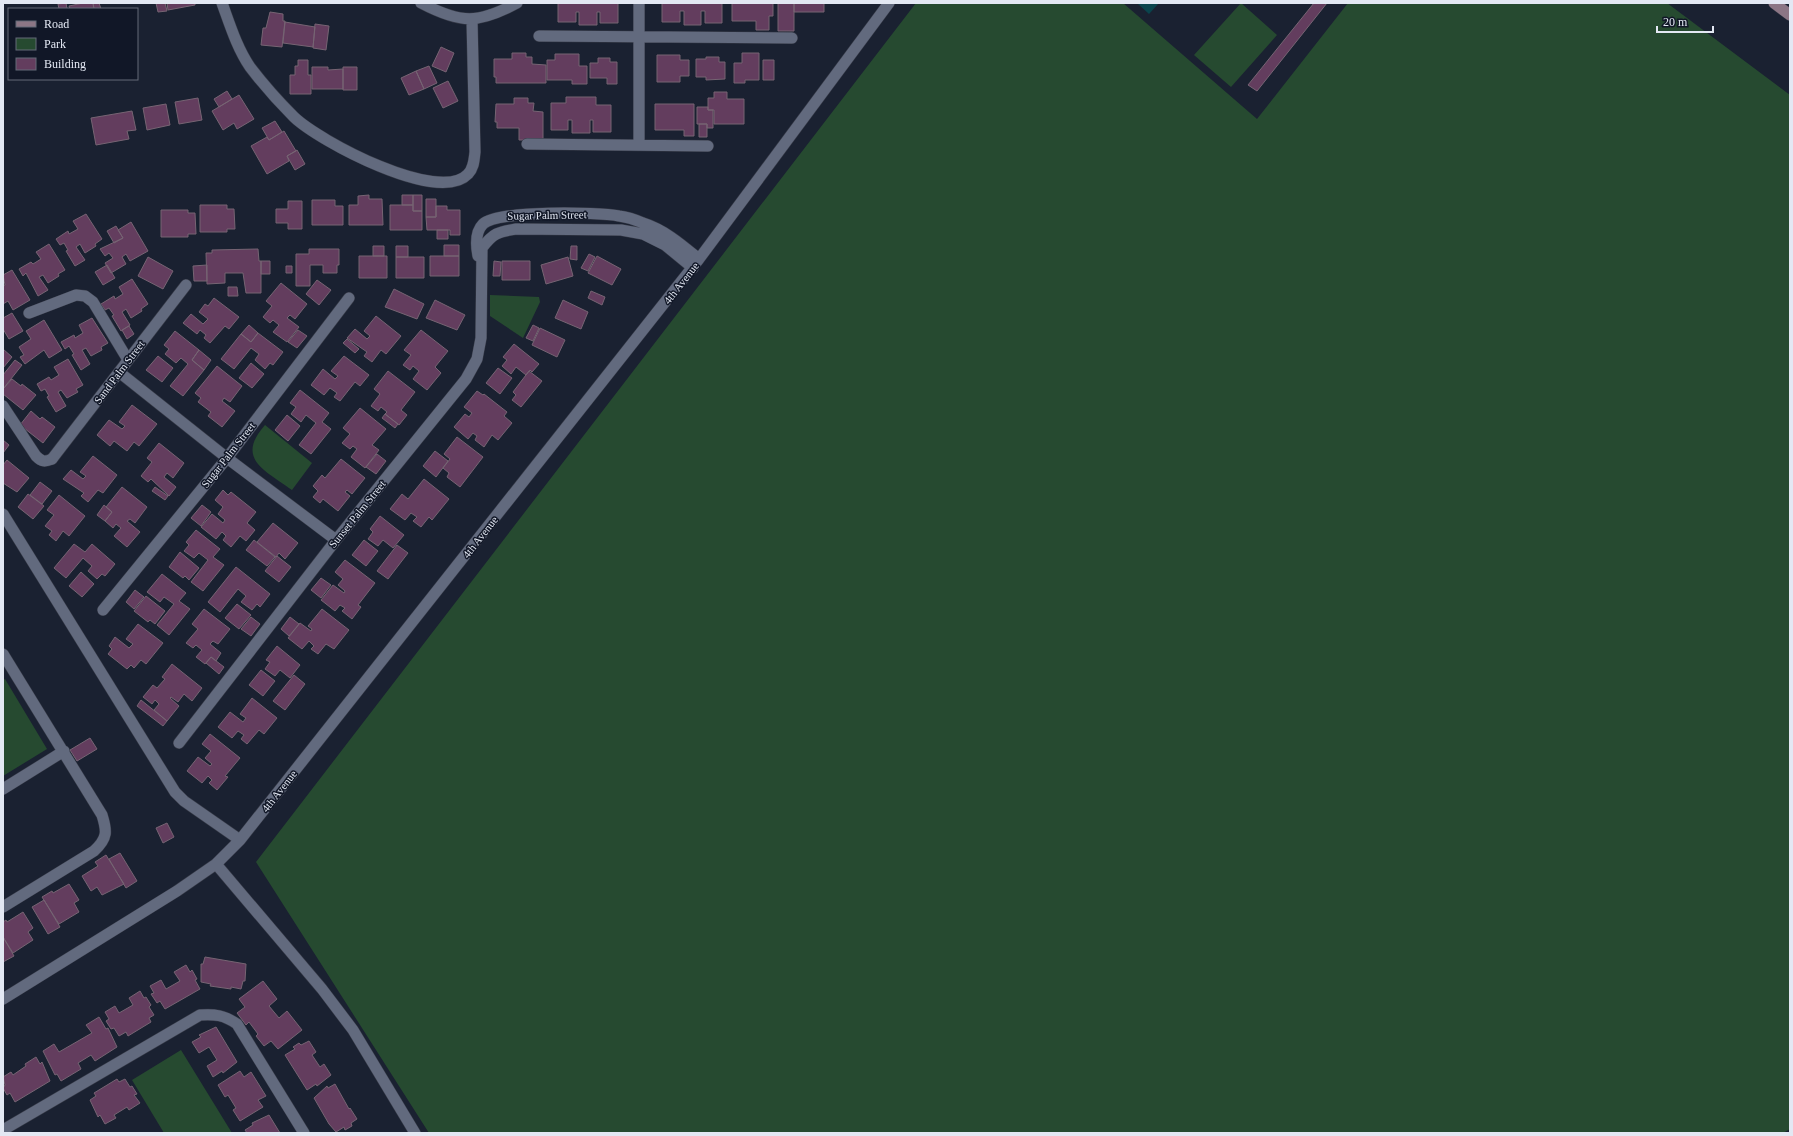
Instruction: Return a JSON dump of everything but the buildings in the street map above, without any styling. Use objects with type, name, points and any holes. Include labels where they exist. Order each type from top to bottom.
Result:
[{"type":"main road","points":[[1774,3],[1790,15]]},
{"type":"street","points":[[222,3],[236,40],[250,66],[296,118],[324,140],[372,164],[412,177],[440,182],[455,181],[467,175],[473,166],[475,152],[472,20]]},
{"type":"street","points":[[421,3],[440,13],[472,20],[499,13],[517,3]]},
{"type":"street","points":[[639,3],[639,145]]},
{"type":"street","name":"4th Avenue","points":[[3,999],[177,891],[216,864],[240,840],[696,263],[889,3]]},
{"type":"street","points":[[539,36],[792,38]]},
{"type":"street","points":[[527,144],[708,146]]},
{"type":"street","name":"Sugar Palm Street","points":[[480,266],[476,246],[477,234],[483,224],[496,217],[511,215],[583,214],[620,216],[645,223],[672,237],[696,263]]},
{"type":"street","name":"Sugar Palm Street","points":[[480,266],[482,248],[491,236],[502,231],[516,229],[621,230],[642,234],[696,263]]},
{"type":"street","name":"Sunset Palm Street","points":[[179,743],[336,540],[449,402],[477,359],[481,338],[480,266]]},
{"type":"street","name":"Sand Palm Street","points":[[3,406],[36,456],[41,461],[46,462],[52,459],[186,285]]},
{"type":"street","points":[[29,313],[76,295],[85,296],[93,302],[128,360]]},
{"type":"street","name":"Sugar Palm Street","points":[[103,610],[227,458],[349,298]]},
{"type":"street","points":[[119,372],[227,458],[336,540]]},
{"type":"street","points":[[3,514],[175,792],[184,801],[240,840]]},
{"type":"street","points":[[3,654],[6,667],[64,751],[102,814],[106,834],[103,843],[94,851],[3,907]]},
{"type":"street","points":[[3,789],[64,751]]},
{"type":"street","points":[[216,864],[322,989],[353,1030],[416,1133]]},
{"type":"street","points":[[3,1130],[200,1015],[211,1014],[226,1016],[237,1024],[304,1133]]},
{"type":"green space","points":[[916,3],[1123,3],[1257,119],[1348,3],[1667,3],[1790,95],[1790,1129],[1783,1133],[429,1133],[256,862]]},
{"type":"green space","points":[[1241,3],[1277,35],[1231,87],[1194,55]]},
{"type":"green space","points":[[490,295],[539,297],[540,302],[523,338],[490,316]]},
{"type":"green space","points":[[265,425],[312,463],[292,490],[264,470],[257,463],[253,455],[253,447],[256,437]]},
{"type":"green space","points":[[5,679],[47,749],[3,776],[3,680]]},
{"type":"green space","points":[[181,1050],[232,1133],[164,1133],[132,1080]]},
{"type":"shaded area","points":[[1137,3],[1159,3],[1149,14]]}]
